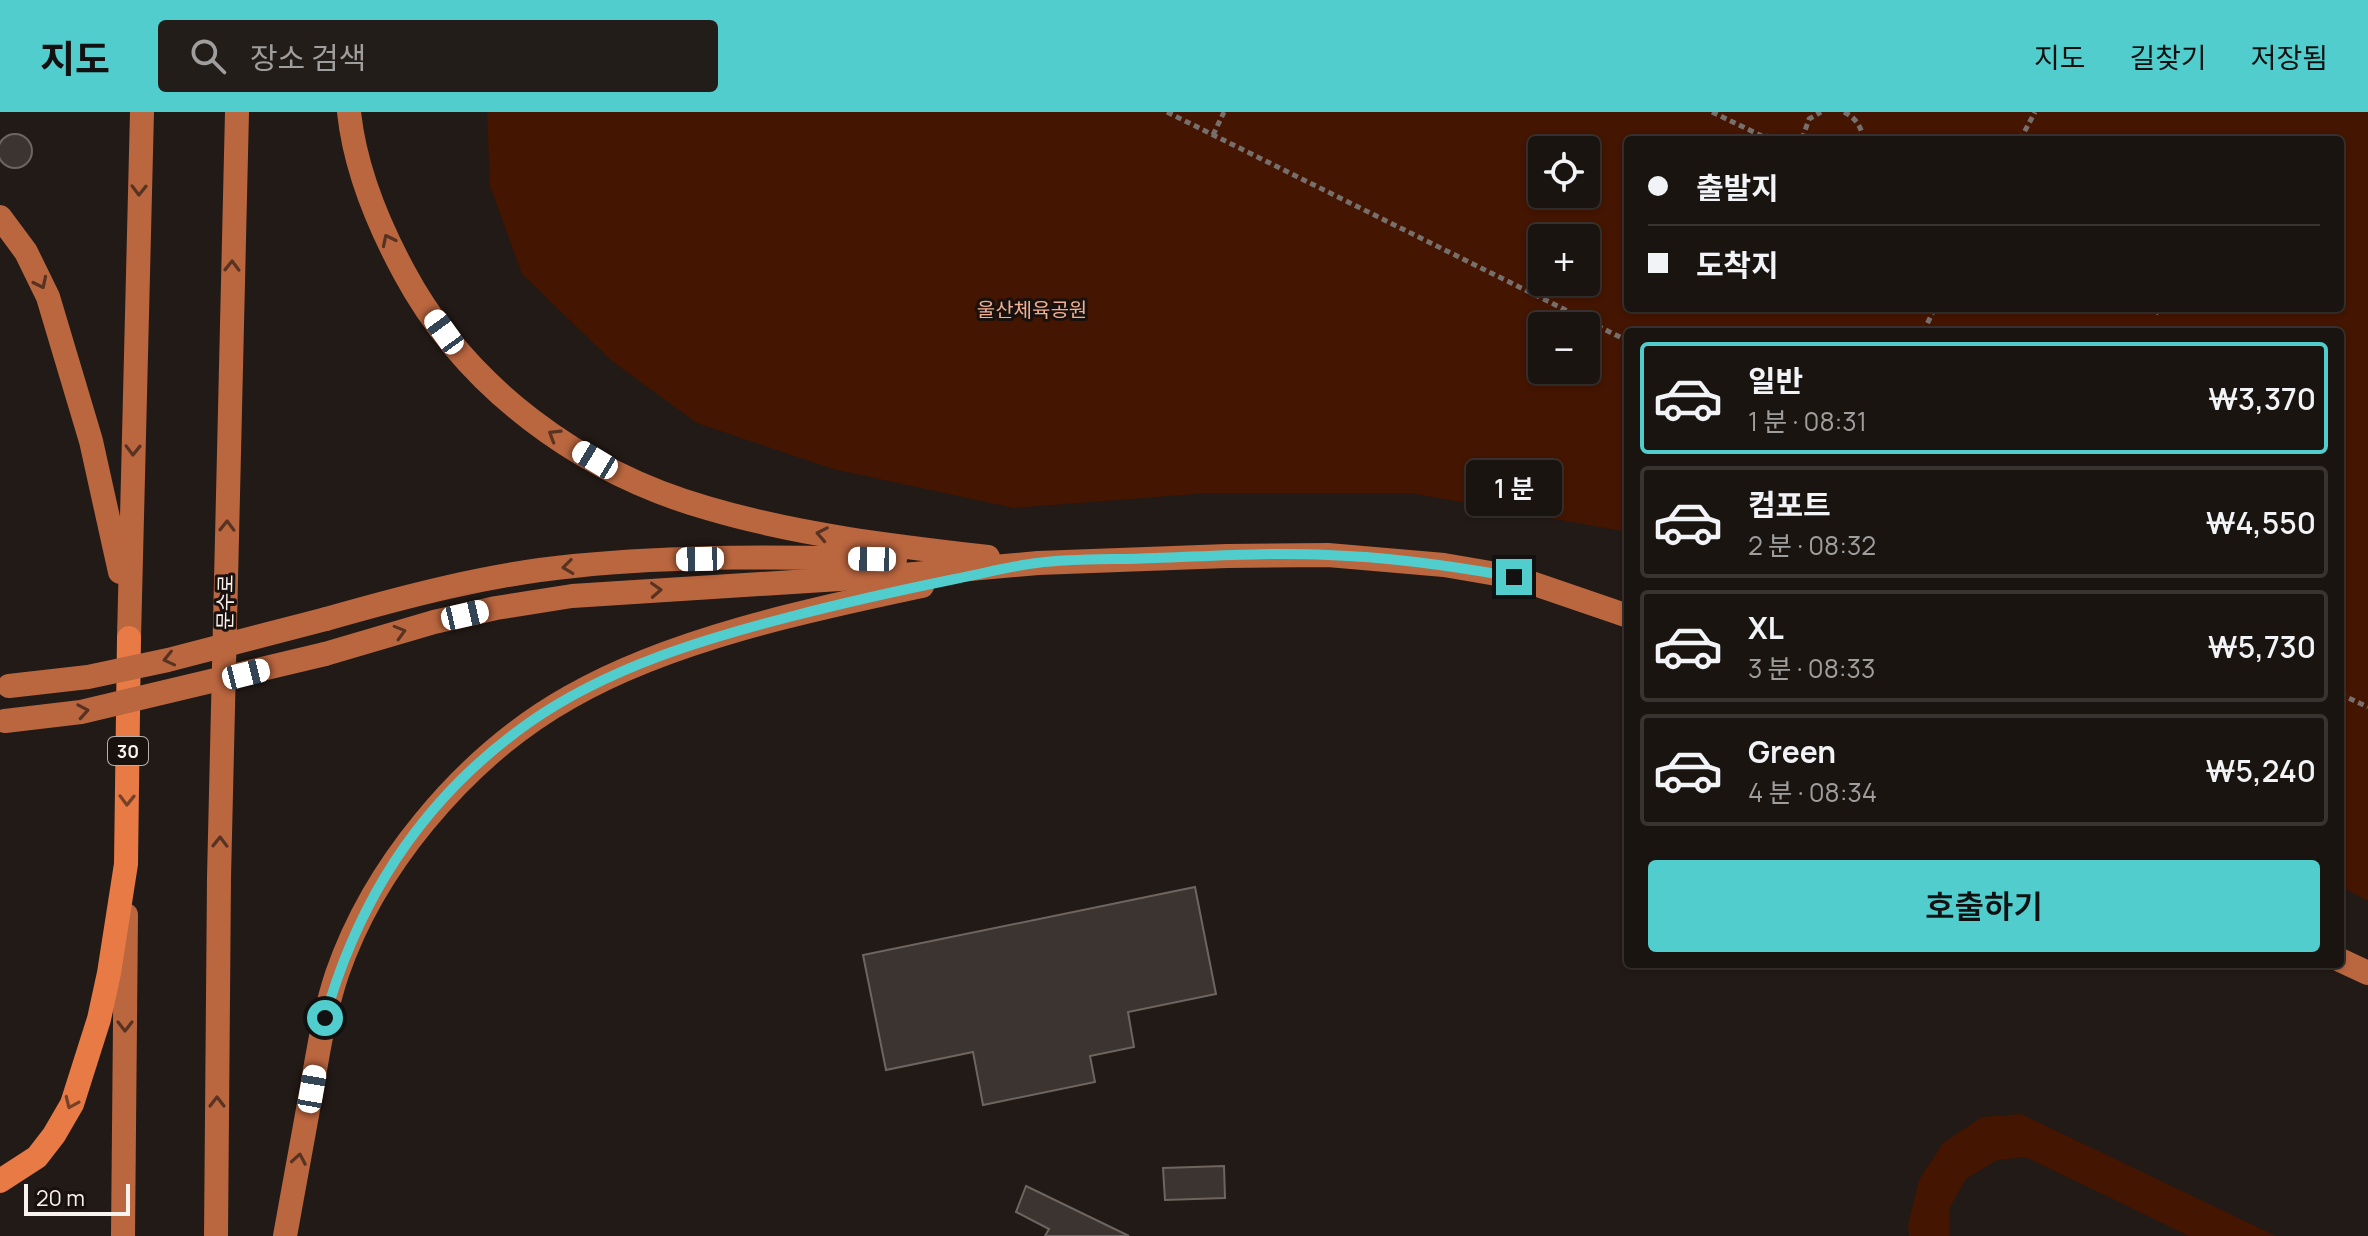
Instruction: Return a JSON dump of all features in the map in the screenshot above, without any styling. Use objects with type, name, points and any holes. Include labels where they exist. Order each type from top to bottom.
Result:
[{"type":"main road","name":"30","points":[[123,1236],[129,638],[142,112]]},
{"type":"main road","name":"문수로","points":[[216,1236],[219,878],[237,112]]},
{"type":"main road","points":[[349,112],[367,189],[384,234],[417,295],[457,351],[502,398],[545,431],[624,474],[705,508],[889,546],[1038,563]]},
{"type":"main road","points":[[0,217],[32,263],[48,297],[67,356],[112,533],[129,638]]},
{"type":"main road","points":[[4,686],[88,677],[480,580],[617,562],[778,557],[1038,563],[1328,555],[1429,563],[1514,577],[1624,614]]},
{"type":"main road","points":[[3,721],[81,712],[325,654],[434,622],[572,596],[903,575],[1038,563]]},
{"type":"main road","points":[[285,1236],[325,1018],[337,974],[355,930],[382,880],[411,838],[445,796],[483,758],[530,721],[571,696],[614,675],[685,648],[841,603],[1038,563]]},
{"type":"main road","points":[[0,1181],[37,1157],[72,1104],[109,973],[126,864]]},
{"type":"main road","points":[[2344,962],[2368,973]]},
{"type":"path","points":[[1167,112],[1624,339]]},
{"type":"path","points":[[1213,135],[1224,112]]},
{"type":"path","points":[[1712,112],[1762,136]]},
{"type":"path","points":[[1803,136],[1809,119],[1821,112]]},
{"type":"path","points":[[1844,112],[1855,120],[1861,136]]},
{"type":"path","points":[[2022,136],[2035,112]]},
{"type":"path","points":[[2344,696],[2368,707]]},
{"type":"green space","name":"울산체육공원","points":[[487,112],[2368,112],[2368,901],[2344,888],[2344,328],[1624,328],[1624,531],[1410,493],[1208,493],[1014,508],[833,469],[697,423],[612,361],[522,274],[490,186]]},
{"type":"green space","points":[[2021,1114],[2276,1236],[2189,1236],[2026,1157],[1997,1160],[1966,1179],[1949,1209],[1949,1236],[1909,1236],[1908,1225],[1919,1180],[1943,1143],[1982,1117]]},
{"type":"building","points":[[15,134],[27,139],[32,151],[27,163],[15,168],[3,163],[-1,148],[3,139]]},
{"type":"building","points":[[1195,887],[1216,994],[1128,1012],[1134,1047],[1090,1056],[1095,1082],[983,1105],[973,1052],[886,1070],[863,955]]},
{"type":"building","points":[[1224,1166],[1225,1198],[1165,1200],[1163,1168]]},
{"type":"building","points":[[1026,1186],[1129,1236],[1045,1236],[1049,1229],[1016,1212]]},
{"type":"route","points":[[325,1018],[337,974],[355,930],[382,880],[445,796],[483,758],[530,721],[614,675],[685,648],[841,603],[1038,563],[1328,555],[1444,565],[1514,577]]}]
